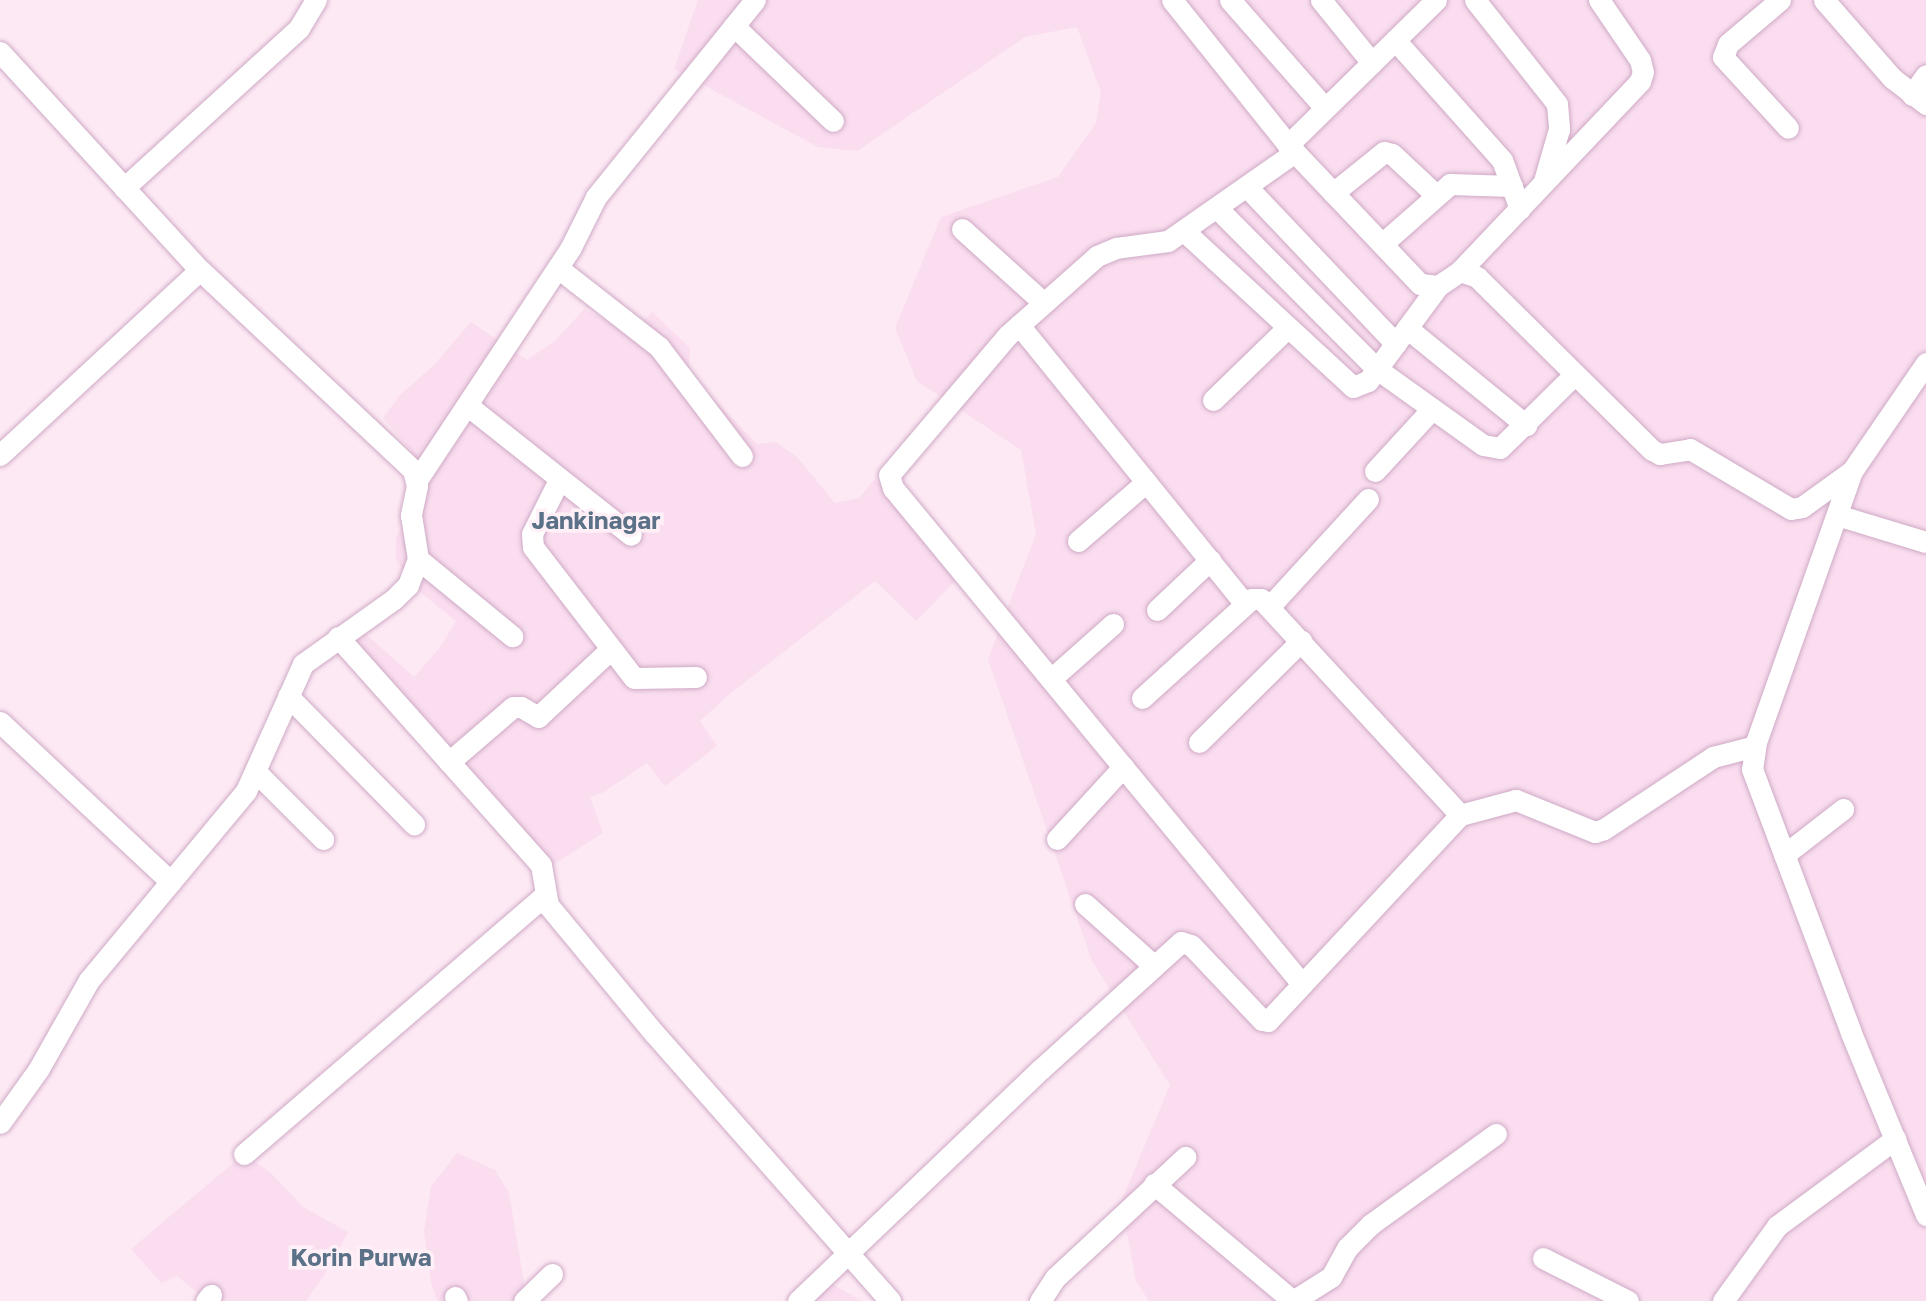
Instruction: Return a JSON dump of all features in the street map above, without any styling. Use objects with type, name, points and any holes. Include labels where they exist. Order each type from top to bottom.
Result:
[{"type":"street","points":[[124,188],[299,28],[316,0]]},
{"type":"street","points":[[0,1123],[38,1069],[89,979],[246,791],[303,664],[408,585],[418,559],[411,515],[417,480],[558,268],[596,197],[755,0]]},
{"type":"street","points":[[1172,0],[1291,149],[1420,284],[1438,286]]},
{"type":"street","points":[[1230,0],[1325,108]]},
{"type":"street","points":[[1321,0],[1372,63]]},
{"type":"street","points":[[1302,984],[892,488],[889,475],[1018,325],[1106,250],[1168,241],[1247,187],[1291,149],[1325,108],[1436,0]]},
{"type":"street","points":[[1475,0],[1557,104],[1559,129],[1543,185]]},
{"type":"street","points":[[1780,0],[1728,44],[1723,57],[1788,128]]},
{"type":"street","points":[[1824,0],[1874,59],[1919,99],[1926,75]]},
{"type":"street","points":[[1184,230],[1353,387],[1368,381],[1438,286],[1460,271],[1634,91],[1643,72],[1640,60],[1603,1]]},
{"type":"street","points":[[734,26],[833,121]]},
{"type":"street","points":[[1395,40],[1502,160],[1520,209]]},
{"type":"street","points":[[0,52],[200,270],[412,470],[417,480]]},
{"type":"street","points":[[1334,193],[1384,152],[1392,154],[1436,195]]},
{"type":"street","points":[[1382,244],[1436,195],[1457,183],[1512,186]]},
{"type":"street","points":[[1247,187],[1401,336],[1526,425]]},
{"type":"street","points":[[1217,208],[1377,369],[1490,448],[1500,448],[1575,374]]},
{"type":"street","points":[[962,229],[1044,303]]},
{"type":"street","points":[[558,268],[659,347],[742,456]]},
{"type":"street","points":[[0,454],[200,270]]},
{"type":"street","points":[[1460,271],[1476,277],[1652,450],[1660,454],[1690,449],[1791,509],[1802,507],[1852,471]]},
{"type":"street","points":[[1018,325],[1245,604]]},
{"type":"street","points":[[1213,400],[1287,328]]},
{"type":"street","points":[[1926,363],[1852,471],[1755,746],[1752,769],[1926,1215]]},
{"type":"street","points":[[467,405],[631,535]]},
{"type":"street","points":[[1375,471],[1432,409]]},
{"type":"street","points":[[559,480],[532,534],[533,547],[634,678],[696,677]]},
{"type":"street","points":[[1078,541],[1146,482]]},
{"type":"street","points":[[1270,606],[1368,499]]},
{"type":"street","points":[[1836,515],[1926,542]]},
{"type":"street","points":[[418,559],[512,636]]},
{"type":"street","points":[[1157,610],[1210,560]]},
{"type":"street","points":[[1142,698],[1256,597],[1270,606],[1460,816]]},
{"type":"street","points":[[1051,679],[1113,624]]},
{"type":"street","points":[[338,637],[541,865],[548,905],[654,1033],[890,1301]]},
{"type":"street","points":[[1199,742],[1301,641]]},
{"type":"street","points":[[449,762],[513,707],[538,717],[611,649]]},
{"type":"street","points":[[288,696],[414,824]]},
{"type":"street","points":[[0,722],[171,883]]},
{"type":"street","points":[[798,1301],[1041,1069],[1177,944],[1188,943],[1262,1020],[1268,1021],[1460,816],[1516,800],[1595,832],[1604,829],[1713,757],[1755,746]]},
{"type":"street","points":[[1057,839],[1123,767]]},
{"type":"street","points":[[256,772],[323,839]]},
{"type":"street","points":[[1784,855],[1843,809]]},
{"type":"street","points":[[244,1154],[545,895]]},
{"type":"street","points":[[1085,904],[1153,966]]},
{"type":"street","points":[[1154,1184],[1293,1301],[1331,1277],[1348,1248],[1371,1224],[1496,1134]]},
{"type":"street","points":[[1723,1301],[1777,1226],[1895,1139]]},
{"type":"street","points":[[1040,1301],[1055,1278],[1185,1157]]},
{"type":"street","points":[[1544,1258],[1628,1301]]},
{"type":"street","points":[[524,1301],[552,1274]]},
{"type":"shaded area","points":[[698,0],[1926,0],[1926,1301],[1149,1301],[1136,1281],[1121,1202],[1170,1085],[1092,961],[988,659],[1036,534],[1021,450],[917,381],[895,328],[941,217],[1058,177],[1096,123],[1101,92],[1077,27],[1025,37],[857,151],[818,147],[674,69]]},
{"type":"shaded area","points":[[584,309],[630,334],[652,312],[690,348],[688,373],[757,444],[776,442],[797,457],[835,503],[859,498],[875,479],[959,577],[916,621],[875,581],[732,692],[700,721],[717,746],[665,786],[647,763],[602,793],[590,797],[603,833],[549,867],[344,645],[359,628],[414,677],[441,646],[456,621],[415,588],[396,560],[396,538],[428,481],[411,451],[383,418],[400,395],[433,366],[471,322],[527,360],[556,340]]},
{"type":"shaded area","points":[[457,1153],[495,1170],[509,1193],[527,1301],[438,1301],[432,1287],[424,1231],[431,1187]]},
{"type":"shaded area","points":[[244,1154],[272,1174],[303,1207],[348,1232],[331,1265],[306,1301],[208,1301],[177,1276],[161,1283],[131,1249]]},
{"type":"shaded area","points":[[823,1279],[862,1301],[791,1301]]},
{"type":"district","name":"Jankinagar","points":[[596,520]]},
{"type":"district","name":"Korin Purwa","points":[[361,1257]]}]
